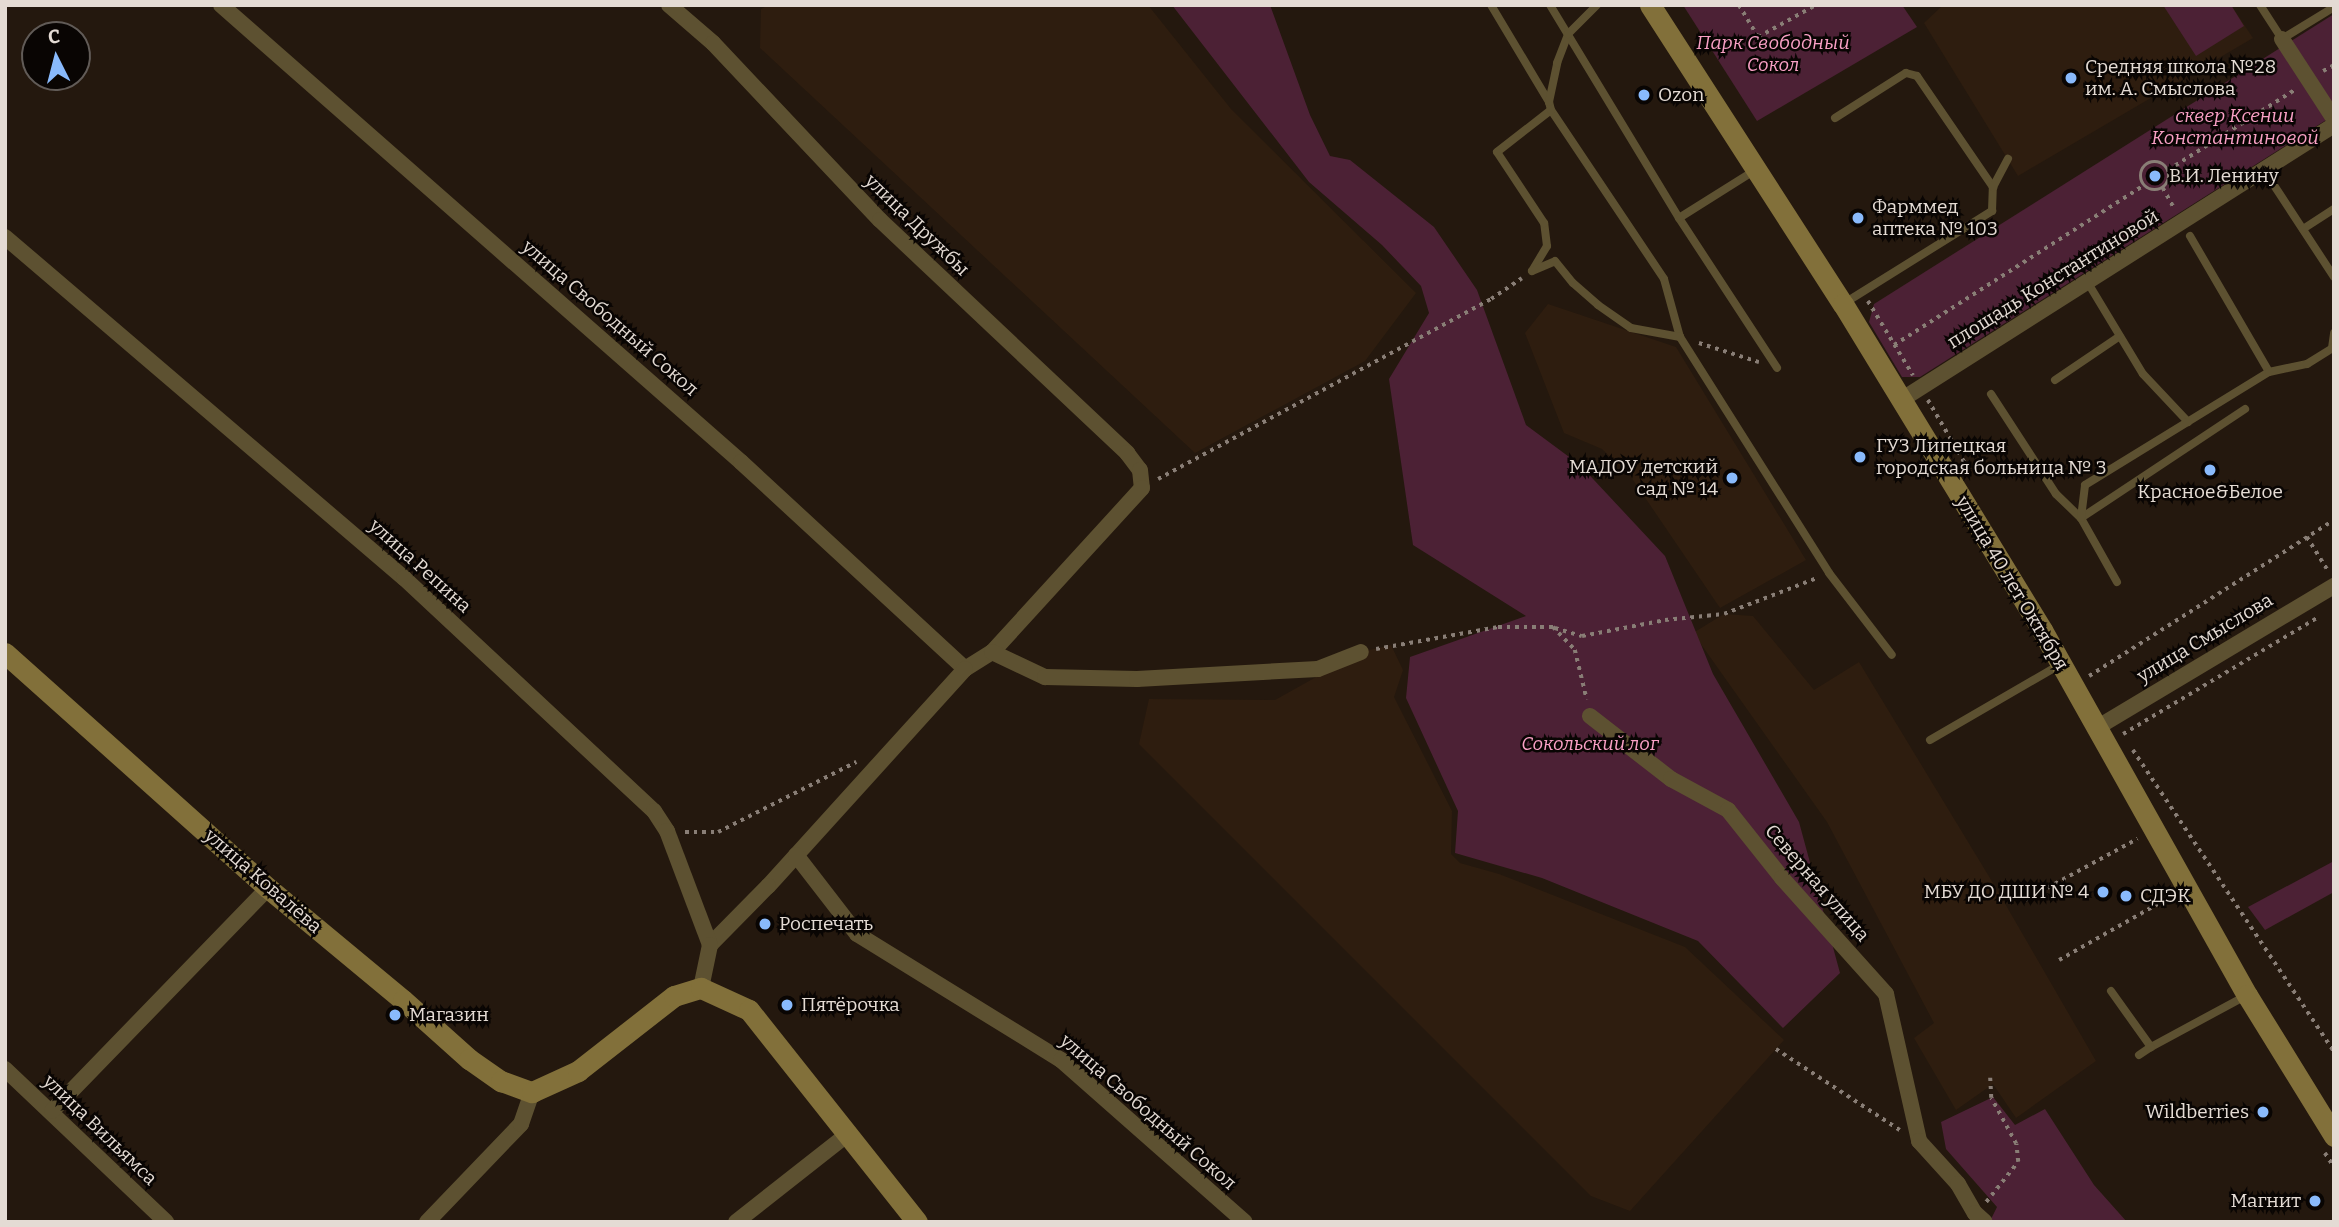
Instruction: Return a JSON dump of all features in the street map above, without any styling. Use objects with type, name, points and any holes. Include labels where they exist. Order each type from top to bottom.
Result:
[{"type":"street","name":"улица Свободный Сокол","points":[[221,5],[741,462],[965,669]]},
{"type":"street","name":"улица Дружбы","points":[[669,5],[713,43],[880,220],[1127,453],[1140,470],[1142,488]]},
{"type":"street","name":"улица 40 лет Октября","points":[[1650,5],[1843,304],[2105,722],[2247,995],[2334,1136]]},
{"type":"street","points":[[2282,39],[2334,122]]},
{"type":"street","name":"площадь Константиновой","points":[[1901,400],[2088,284],[2334,122]]},
{"type":"street","name":"улица Репина","points":[[5,237],[404,579],[654,811],[667,831],[710,945]]},
{"type":"street","points":[[701,988],[710,945],[965,669],[992,652],[1142,488]]},
{"type":"street","name":"улица Смыслова","points":[[2105,722],[2334,583]]},
{"type":"street","points":[[992,652],[1045,677],[1137,679],[1318,669],[1361,652]]},
{"type":"street","name":"улица Ковалёва","points":[[5,653],[268,888],[394,992],[469,1059],[501,1081],[532,1092]]},
{"type":"street","name":"Северная улица","points":[[1590,716],[1671,779],[1728,810],[1782,878],[1886,994],[1919,1141]]},
{"type":"street","name":"улица Свободный Сокол","points":[[796,855],[857,934],[1061,1060],[1245,1222]]},
{"type":"street","points":[[52,1111],[268,888]]},
{"type":"street","points":[[427,1222],[521,1124],[532,1092],[578,1071],[674,996],[701,988],[749,1010],[917,1222]]},
{"type":"street","name":"улица Вильямса","points":[[5,1069],[166,1222]]},
{"type":"street","points":[[736,1222],[849,1133]]},
{"type":"street","points":[[1919,1141],[1958,1184],[1978,1215]]},
{"type":"lane","points":[[1491,5],[1550,106],[1664,279],[1679,337],[1829,573],[1892,655]]},
{"type":"lane","points":[[1550,5],[1679,218],[1777,368]]},
{"type":"lane","points":[[1532,271],[1547,246],[1544,223],[1497,152],[1550,106],[1557,63],[1568,34],[1597,5]]},
{"type":"lane","points":[[2260,5],[2282,39],[2334,7]]},
{"type":"lane","points":[[1835,118],[1906,73],[1917,76],[1993,187]]},
{"type":"lane","points":[[1843,304],[1992,211],[1993,187],[2008,159]]},
{"type":"lane","points":[[1679,218],[1756,170]]},
{"type":"lane","points":[[2264,170],[2334,278]]},
{"type":"lane","points":[[2303,229],[2334,209]]},
{"type":"lane","points":[[2190,236],[2269,372]]},
{"type":"lane","points":[[1532,271],[1555,261],[1573,283],[1631,328],[1679,337]]},
{"type":"lane","points":[[2088,284],[2143,373],[2188,422]]},
{"type":"lane","points":[[2081,518],[2085,485],[2269,372],[2307,364],[2333,348],[2334,333]]},
{"type":"lane","points":[[2055,380],[2120,335]]},
{"type":"lane","points":[[1991,394],[2056,494],[2081,518],[2117,582]]},
{"type":"lane","points":[[2081,518],[2245,409]]},
{"type":"lane","points":[[1930,740],[2071,666]]},
{"type":"lane","points":[[2111,990],[2151,1047]]},
{"type":"lane","points":[[2140,1055],[2247,995]]},
{"type":"path","points":[[1739,5],[1758,37],[1816,5]]},
{"type":"path","points":[[2168,170],[2334,65]]},
{"type":"path","points":[[2144,185],[2142,173],[2150,163],[2159,163],[2168,170]]},
{"type":"path","points":[[2144,185],[2154,190],[2163,188],[2168,181],[2168,170]]},
{"type":"path","points":[[1894,345],[2144,185]]},
{"type":"path","points":[[1142,488],[1491,299],[1532,271]]},
{"type":"path","points":[[1863,291],[1976,482]]},
{"type":"path","points":[[1679,337],[1777,368]]},
{"type":"path","points":[[2087,677],[2334,520]]},
{"type":"path","points":[[2307,537],[2334,583]]},
{"type":"path","points":[[1361,652],[1497,627],[1553,627],[1582,636],[1665,620],[1724,614],[1829,573]]},
{"type":"path","points":[[2123,734],[2322,615]]},
{"type":"path","points":[[1553,627],[1575,650],[1590,716]]},
{"type":"path","points":[[2071,666],[2087,677],[2093,687]]},
{"type":"path","points":[[2105,722],[2123,734],[2334,1051]]},
{"type":"path","points":[[667,831],[718,832],[865,757]]},
{"type":"path","points":[[2025,900],[2139,838]]},
{"type":"path","points":[[2059,960],[2172,895]]},
{"type":"path","points":[[1776,1049],[1919,1141]]},
{"type":"path","points":[[1978,1215],[2018,1162],[2016,1144],[1991,1098],[1990,1078]]},
{"type":"shaded area","points":[[769,5],[1148,5],[1231,109],[1416,293],[1365,361],[1195,453],[760,48],[761,9]]},
{"type":"shaded area","name":"Средняя школа №28 им. А. Смыслова","points":[[1943,5],[2231,5],[2253,38],[2018,176],[1924,23]]},
{"type":"shaded area","points":[[1548,304],[1676,347],[1806,560],[1720,608],[1631,477],[1602,449],[1564,433],[1525,333]]},
{"type":"shaded area","points":[[1724,614],[1753,616],[1814,690],[1859,662],[1996,888],[2096,1061],[2016,1118],[1993,1084],[1956,1110],[1914,1038],[1934,1023],[1827,822],[1693,633]]},
{"type":"shaded area","points":[[1391,645],[1403,670],[1394,697],[1452,811],[1451,854],[1460,863],[1499,874],[1685,947],[1784,1040],[1630,1211],[1591,1196],[1139,744],[1149,699],[1275,700],[1361,652]]},
{"type":"green space","name":"Сокольский лог","points":[[1172,5],[1270,5],[1310,115],[1330,156],[1350,160],[1434,227],[1477,290],[1526,425],[1580,465],[1665,556],[1713,674],[1799,822],[1840,973],[1783,1028],[1698,941],[1542,878],[1455,853],[1458,811],[1406,698],[1410,657],[1526,616],[1413,545],[1389,379],[1429,313],[1421,286],[1382,245],[1309,182]]},
{"type":"green space","name":"Парк Свободный Сокол","points":[[1683,5],[1902,5],[1917,27],[1757,121]]},
{"type":"green space","points":[[2163,5],[2231,5],[2244,26],[2196,56]]},
{"type":"green space","name":"сквер Ксении Константиновой","points":[[2334,14],[2334,115],[1920,377],[1902,377],[1869,322],[1874,304]]},
{"type":"green space","points":[[2334,861],[2334,892],[2265,930],[2248,907]]},
{"type":"green space","points":[[1993,1097],[2015,1125],[2045,1109],[2094,1185],[2127,1222],[1994,1222],[1991,1219],[1997,1207],[1946,1149],[1941,1122]]},
{"type":"place","name":"Средняя школа №28 им. А. Смыслова","points":[[2071,78]]},
{"type":"place","name":"Ozon","points":[[1644,95]]},
{"type":"place","name":"В.И. Ленину","points":[[2155,176]]},
{"type":"place","name":"Фарммед аптека № 103","points":[[1858,218]]},
{"type":"place","name":"ГУЗ Липецкая городская больница № 3","points":[[1860,457]]},
{"type":"place","name":"Красное&Белое","points":[[2210,470]]},
{"type":"place","name":"МАДОУ детский сад № 14","points":[[1732,478]]},
{"type":"place","name":"МБУ ДО ДШИ № 4","points":[[2103,892]]},
{"type":"place","name":"СДЭК","points":[[2126,896]]},
{"type":"place","name":"Роспечать","points":[[765,924]]},
{"type":"place","name":"Пятёрочка","points":[[787,1005]]},
{"type":"place","name":"Магазин","points":[[395,1015]]},
{"type":"place","name":"Wildberries","points":[[2263,1112]]},
{"type":"place","name":"Магнит","points":[[2315,1201]]}]
